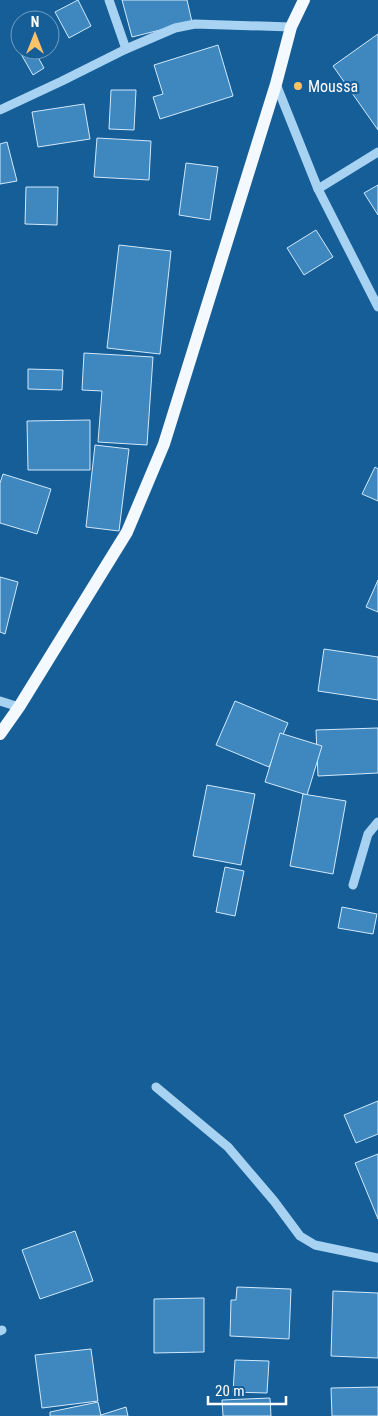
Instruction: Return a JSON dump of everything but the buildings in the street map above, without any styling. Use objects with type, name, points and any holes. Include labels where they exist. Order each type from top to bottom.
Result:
[{"type":"main road","points":[[0,734],[127,532],[164,444],[276,84],[291,27],[304,0]]},
{"type":"street","points":[[109,0],[126,49]]},
{"type":"street","points":[[0,110],[126,49],[175,28],[195,24],[291,27]]},
{"type":"street","points":[[276,84],[318,189],[378,307]]},
{"type":"street","points":[[318,189],[378,152]]},
{"type":"street","points":[[0,701],[19,706]]},
{"type":"street","points":[[353,885],[368,834],[378,822]]},
{"type":"street","points":[[156,1086],[228,1147],[306,1241],[315,1245],[378,1258]]},
{"type":"place","name":"Moussa","points":[[298,86]]}]
